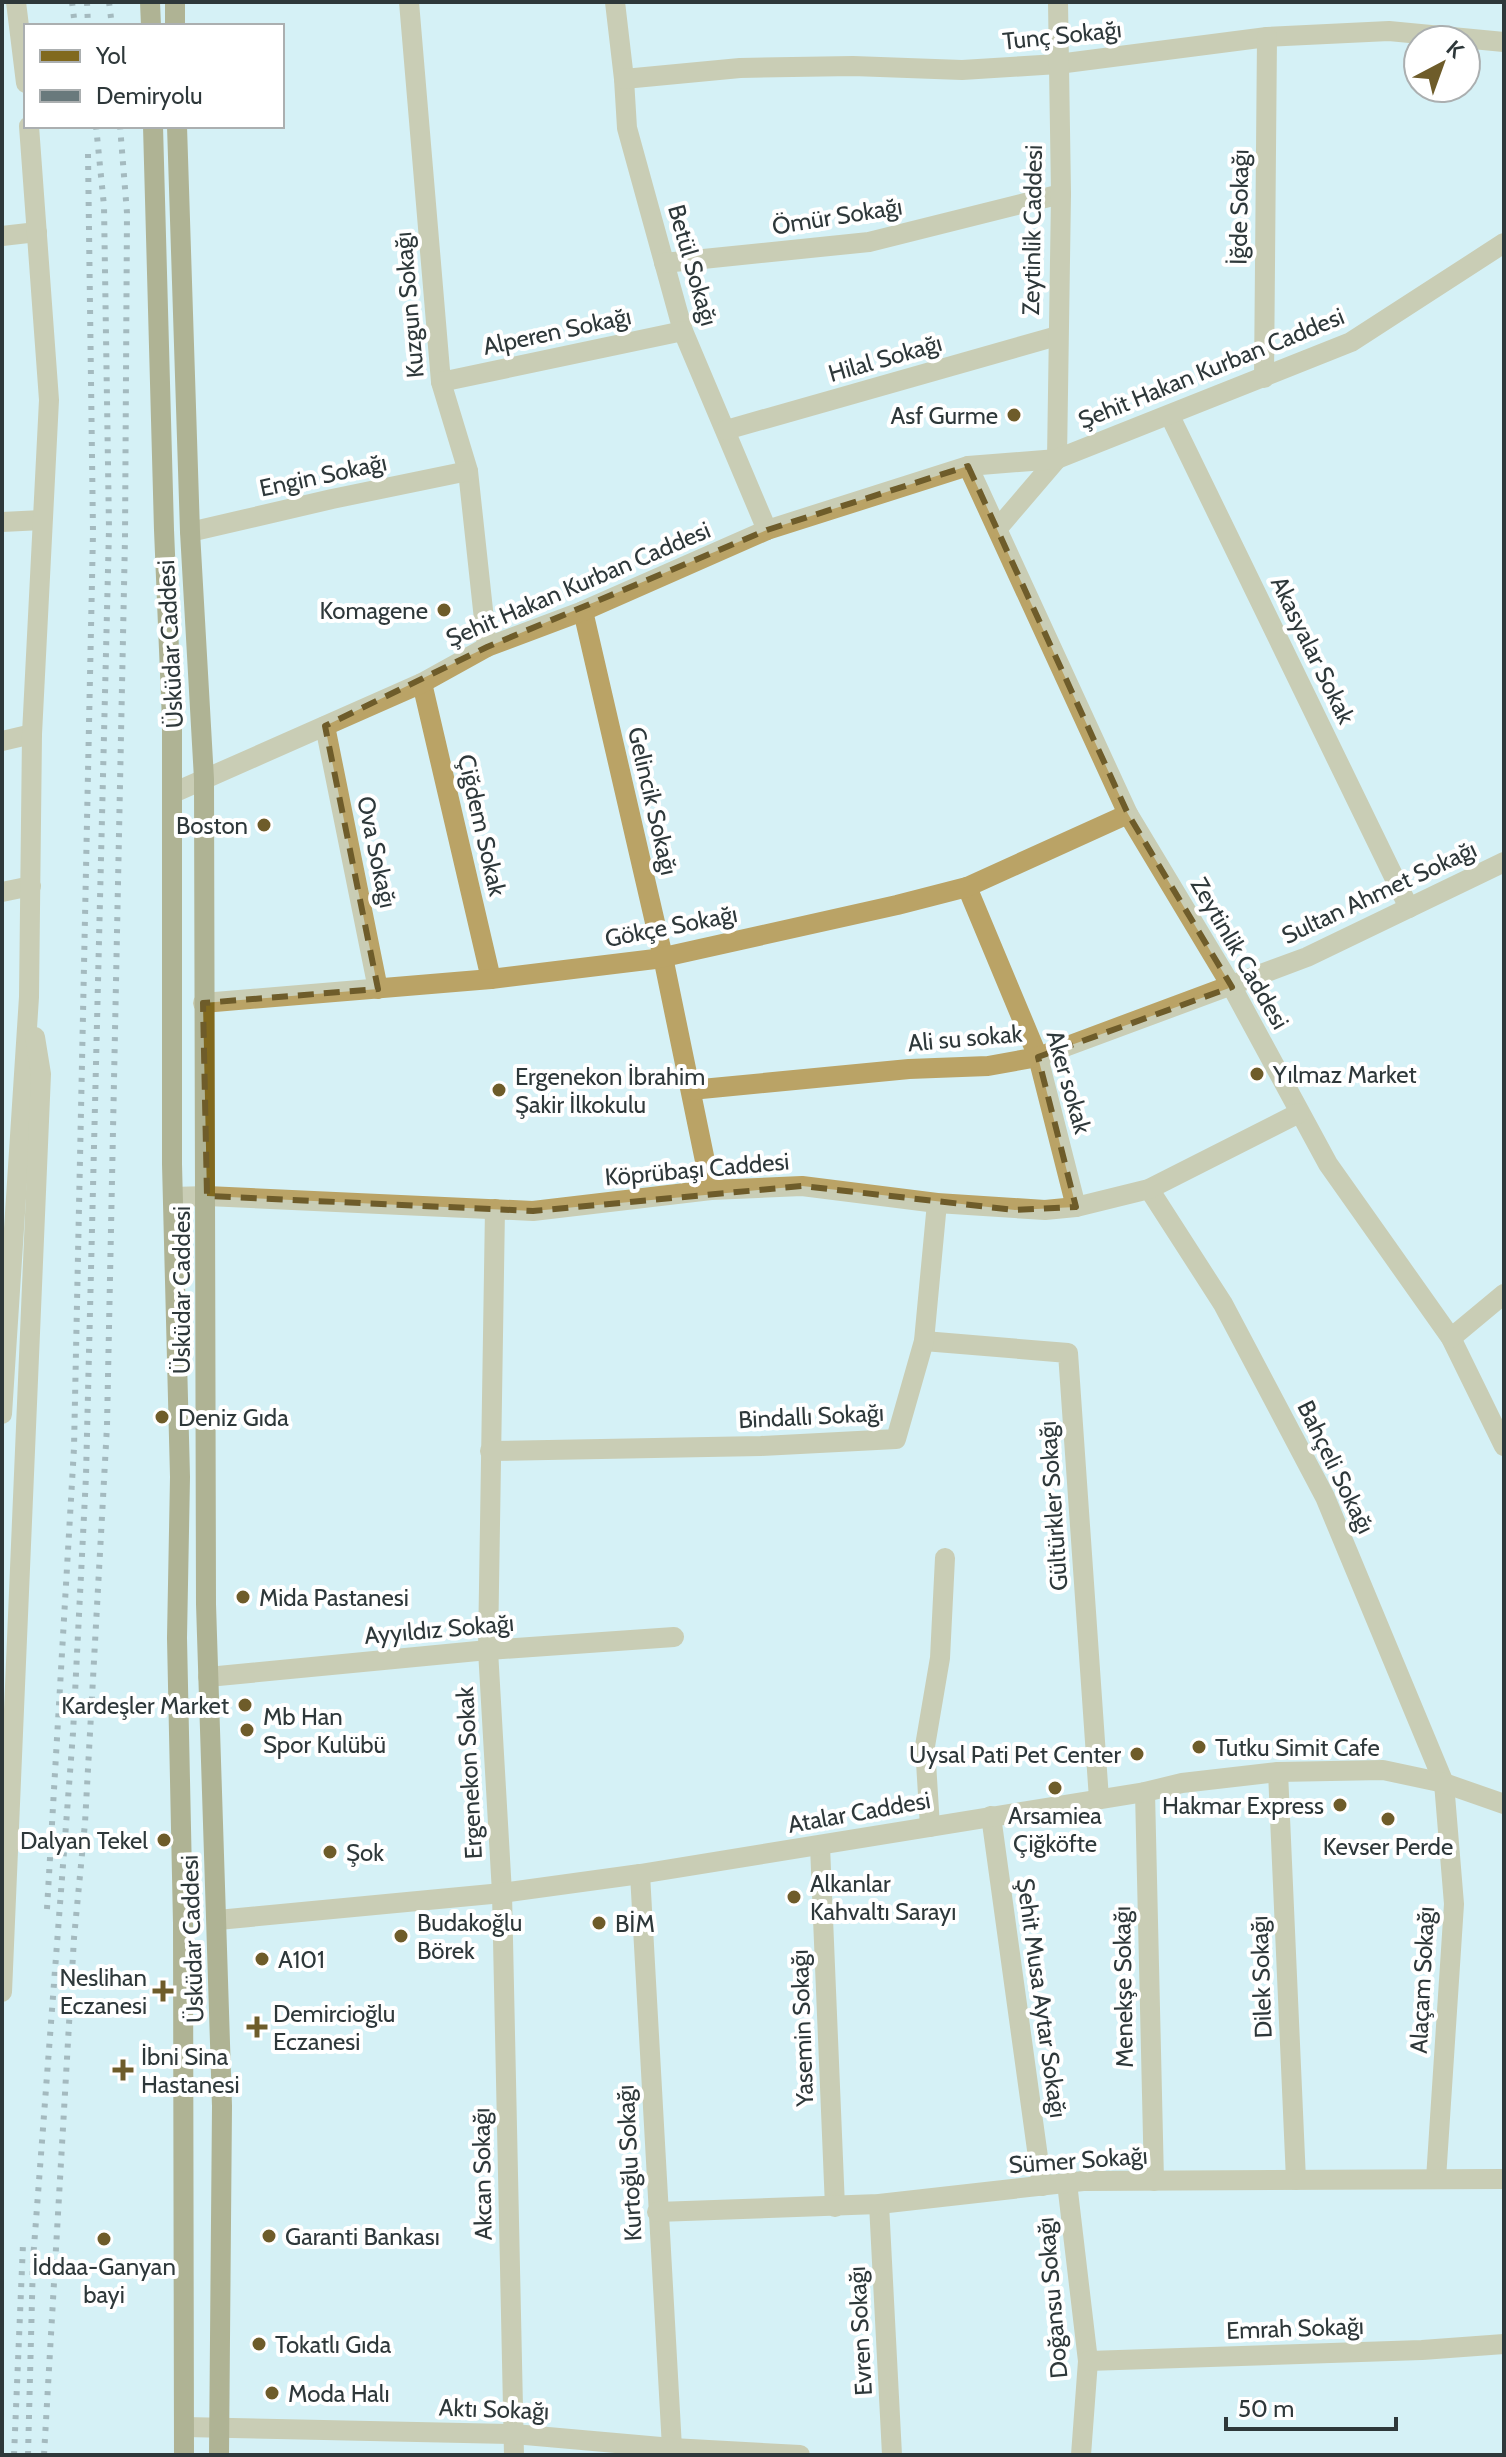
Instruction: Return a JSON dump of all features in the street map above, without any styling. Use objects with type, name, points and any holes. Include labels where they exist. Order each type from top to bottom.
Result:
[{"type":"main road","points":[[150,2],[151,24]]},
{"type":"main road","points":[[175,2],[175,24]]},
{"type":"main road","name":"Üsküdar Caddesi","points":[[153,128],[173,793],[173,1197],[180,1477],[177,1638],[183,1923],[184,2455]]},
{"type":"main road","name":"Üsküdar Caddesi","points":[[177,128],[190,532],[204,779],[208,1677],[222,2106],[219,2455]]},
{"type":"main road","points":[[183,1923],[218,1920]]},
{"type":"street","points":[[16,2],[24,67]]},
{"type":"street","name":"Kuzgun Sokağı","points":[[409,2],[441,382],[468,471],[487,647]]},
{"type":"street","name":"Betül Sokağı","points":[[615,2],[627,128],[683,331],[767,530]]},
{"type":"street","name":"Zeytinlik Caddesi","points":[[1057,459],[1061,194],[1058,2]]},
{"type":"street","name":"Tunç Sokağı","points":[[624,79],[740,68],[853,66],[962,70],[1058,64],[1267,37],[1389,31],[1504,42]]},
{"type":"street","name":"İğde Sokağı","points":[[1264,378],[1267,37]]},
{"type":"street","points":[[2,1414],[29,997],[32,734],[49,400],[29,128]]},
{"type":"street","name":"Ömür Sokağı","points":[[664,263],[869,242],[1061,194]]},
{"type":"street","points":[[2,236],[37,232]]},
{"type":"street","name":"Şehit Hakan Kurban Caddesi","points":[[173,793],[422,683],[487,647],[583,611],[767,530],[968,466],[1057,459],[1264,378],[1351,342],[1504,243]]},
{"type":"street","name":"Alperen Sokağı","points":[[441,382],[683,331]]},
{"type":"street","name":"Hilal Sokağı","points":[[726,430],[1057,336]]},
{"type":"street","name":"Akasyalar Sokak","points":[[1170,416],[1409,908]]},
{"type":"street","points":[[998,528],[1057,459]]},
{"type":"street","name":"Zeytinlik Caddesi","points":[[968,466],[1128,814],[1232,987],[1328,1164],[1451,1338],[1497,1413],[1504,1446]]},
{"type":"street","name":"Engin Sokağı","points":[[190,532],[468,471]]},
{"type":"street","points":[[2,522],[42,520]]},
{"type":"street","name":"Gelincik Sokağı","points":[[583,611],[663,957],[711,1190]]},
{"type":"street","name":"Çiğdem Sokak","points":[[422,683],[491,979]]},
{"type":"street","name":"Ova Sokağı","points":[[325,726],[378,989]]},
{"type":"street","points":[[2,741],[32,734]]},
{"type":"street","name":"Gökçe Sokağı","points":[[203,1003],[491,979],[663,957],[967,887],[1128,814]]},
{"type":"street","name":"Sultan Ahmet Sokağı","points":[[1232,987],[1307,957],[1504,862]]},
{"type":"street","points":[[2,892],[31,886]]},
{"type":"street","name":"Aker sokak","points":[[967,887],[1038,1057],[1076,1207]]},
{"type":"street","name":"Ali su sokak","points":[[691,1090],[909,1069],[988,1066],[1038,1057],[1232,987]]},
{"type":"street","points":[[2,1992],[41,1074],[29,997]]},
{"type":"street","name":"Köprübaşı Caddesi","points":[[173,1197],[533,1211],[711,1190],[802,1186],[937,1203],[1045,1210],[1076,1207],[1149,1189],[1299,1113]]},
{"type":"street","name":"Bahçeli Sokağı","points":[[1149,1189],[1223,1304],[1325,1497],[1444,1783]]},
{"type":"street","name":"Bindallı Sokağı","points":[[490,1451],[761,1446],[896,1439],[924,1341],[937,1203]]},
{"type":"street","name":"Ergenekon Sokak","points":[[495,1209],[488,1650],[502,1893]]},
{"type":"street","points":[[1451,1338],[1504,1294]]},
{"type":"street","name":"Gültürkler Sokağı","points":[[924,1341],[1068,1353],[1099,1799]]},
{"type":"street","points":[[930,1827],[925,1746],[940,1658],[945,1558]]},
{"type":"street","name":"Ayyıldız Sokağı","points":[[208,1677],[488,1650],[674,1637]]},
{"type":"street","name":"Atalar Caddesi","points":[[218,1920],[502,1893],[640,1874],[1145,1792],[1182,1783],[1278,1772],[1383,1770],[1444,1783],[1504,1804]]},
{"type":"street","name":"Dilek Sokağı","points":[[1278,1772],[1296,2180]]},
{"type":"street","name":"Alaçam Sokağı","points":[[1436,2179],[1454,1904],[1444,1783]]},
{"type":"street","name":"Menekşe Sokağı","points":[[1145,1792],[1154,2181]]},
{"type":"street","name":"Şehit Musa Aytar Sokağı","points":[[991,1816],[1042,2186]]},
{"type":"street","name":"Yasemin Sokağı","points":[[820,1846],[835,2207]]},
{"type":"street","name":"Kurtoğlu Sokağı","points":[[640,1874],[672,2448]]},
{"type":"street","name":"Akcan Sokağı","points":[[502,1893],[514,2455]]},
{"type":"street","name":"Sümer Sokağı","points":[[657,2212],[879,2204],[1067,2183],[1504,2179]]},
{"type":"street","name":"Doğansu Sokağı","points":[[1067,2183],[1088,2361],[1081,2455]]},
{"type":"street","name":"Evren Sokağı","points":[[879,2204],[892,2455]]},
{"type":"street","name":"Emrah Sokağı","points":[[1088,2361],[1422,2350],[1504,2344]]},
{"type":"street","name":"Aktı Sokağı","points":[[184,2427],[514,2434],[800,2455]]},
{"type":"highlighted area","points":[[968,466],[1128,814],[1232,987],[1038,1057],[1076,1207],[1015,1210],[802,1186],[533,1211],[207,1196],[203,1003],[378,989],[325,726],[487,647],[767,530]]},
{"type":"railway","points":[[72,2],[75,24]]},
{"type":"railway","points":[[87,2],[88,24]]},
{"type":"railway","points":[[109,2],[112,24]]},
{"type":"railway","points":[[28,2455],[33,2260],[73,1733],[86,1476],[109,529],[104,206],[96,128]]},
{"type":"railway","points":[[44,2455],[107,1426],[125,538],[127,213],[120,128]]},
{"type":"railway","points":[[47,1909],[74,1448],[93,532],[88,154]]},
{"type":"railway","points":[[14,2455],[23,2244]]},
{"type":"place","name":"Asf Gurme","points":[[1014,415]]},
{"type":"place","name":"Komagene","points":[[444,610]]},
{"type":"place","name":"Boston","points":[[264,825]]},
{"type":"place","name":"Yılmaz Market","points":[[1257,1074]]},
{"type":"place","name":"Ergenekon İbrahim Şakir İlkokulu","points":[[499,1090]]},
{"type":"place","name":"Deniz Gıda","points":[[162,1417]]},
{"type":"place","name":"Mida Pastanesi","points":[[243,1597]]},
{"type":"place","name":"Kardeşler Market","points":[[245,1705]]},
{"type":"place","name":"Mb Han Spor Kulübü","points":[[247,1730]]},
{"type":"place","name":"Tutku Simit Cafe","points":[[1199,1747]]},
{"type":"place","name":"Uysal Pati Pet Center","points":[[1137,1754]]},
{"type":"place","name":"Arsamiea Çiğköfte","points":[[1055,1788]]},
{"type":"place","name":"Hakmar Express","points":[[1340,1805]]},
{"type":"place","name":"Kevser Perde","points":[[1388,1819]]},
{"type":"place","name":"Dalyan Tekel","points":[[164,1840]]},
{"type":"place","name":"Şok","points":[[330,1852]]},
{"type":"place","name":"Alkanlar Kahvaltı Sarayı","points":[[794,1897]]},
{"type":"place","name":"BİM","points":[[599,1923]]},
{"type":"place","name":"Budakoğlu Börek","points":[[401,1936]]},
{"type":"place","name":"A101","points":[[262,1959]]},
{"type":"place","name":"Neslihan Eczanesi","points":[[163,1991]]},
{"type":"place","name":"Demircioğlu Eczanesi","points":[[257,2027]]},
{"type":"place","name":"İbni Sina Hastanesi","points":[[123,2070]]},
{"type":"place","name":"Garanti Bankası","points":[[269,2236]]},
{"type":"place","name":"İddaa-Ganyan bayi","points":[[104,2239]]},
{"type":"place","name":"Tokatlı Gıda","points":[[259,2344]]},
{"type":"place","name":"Moda Halı","points":[[272,2393]]}]
